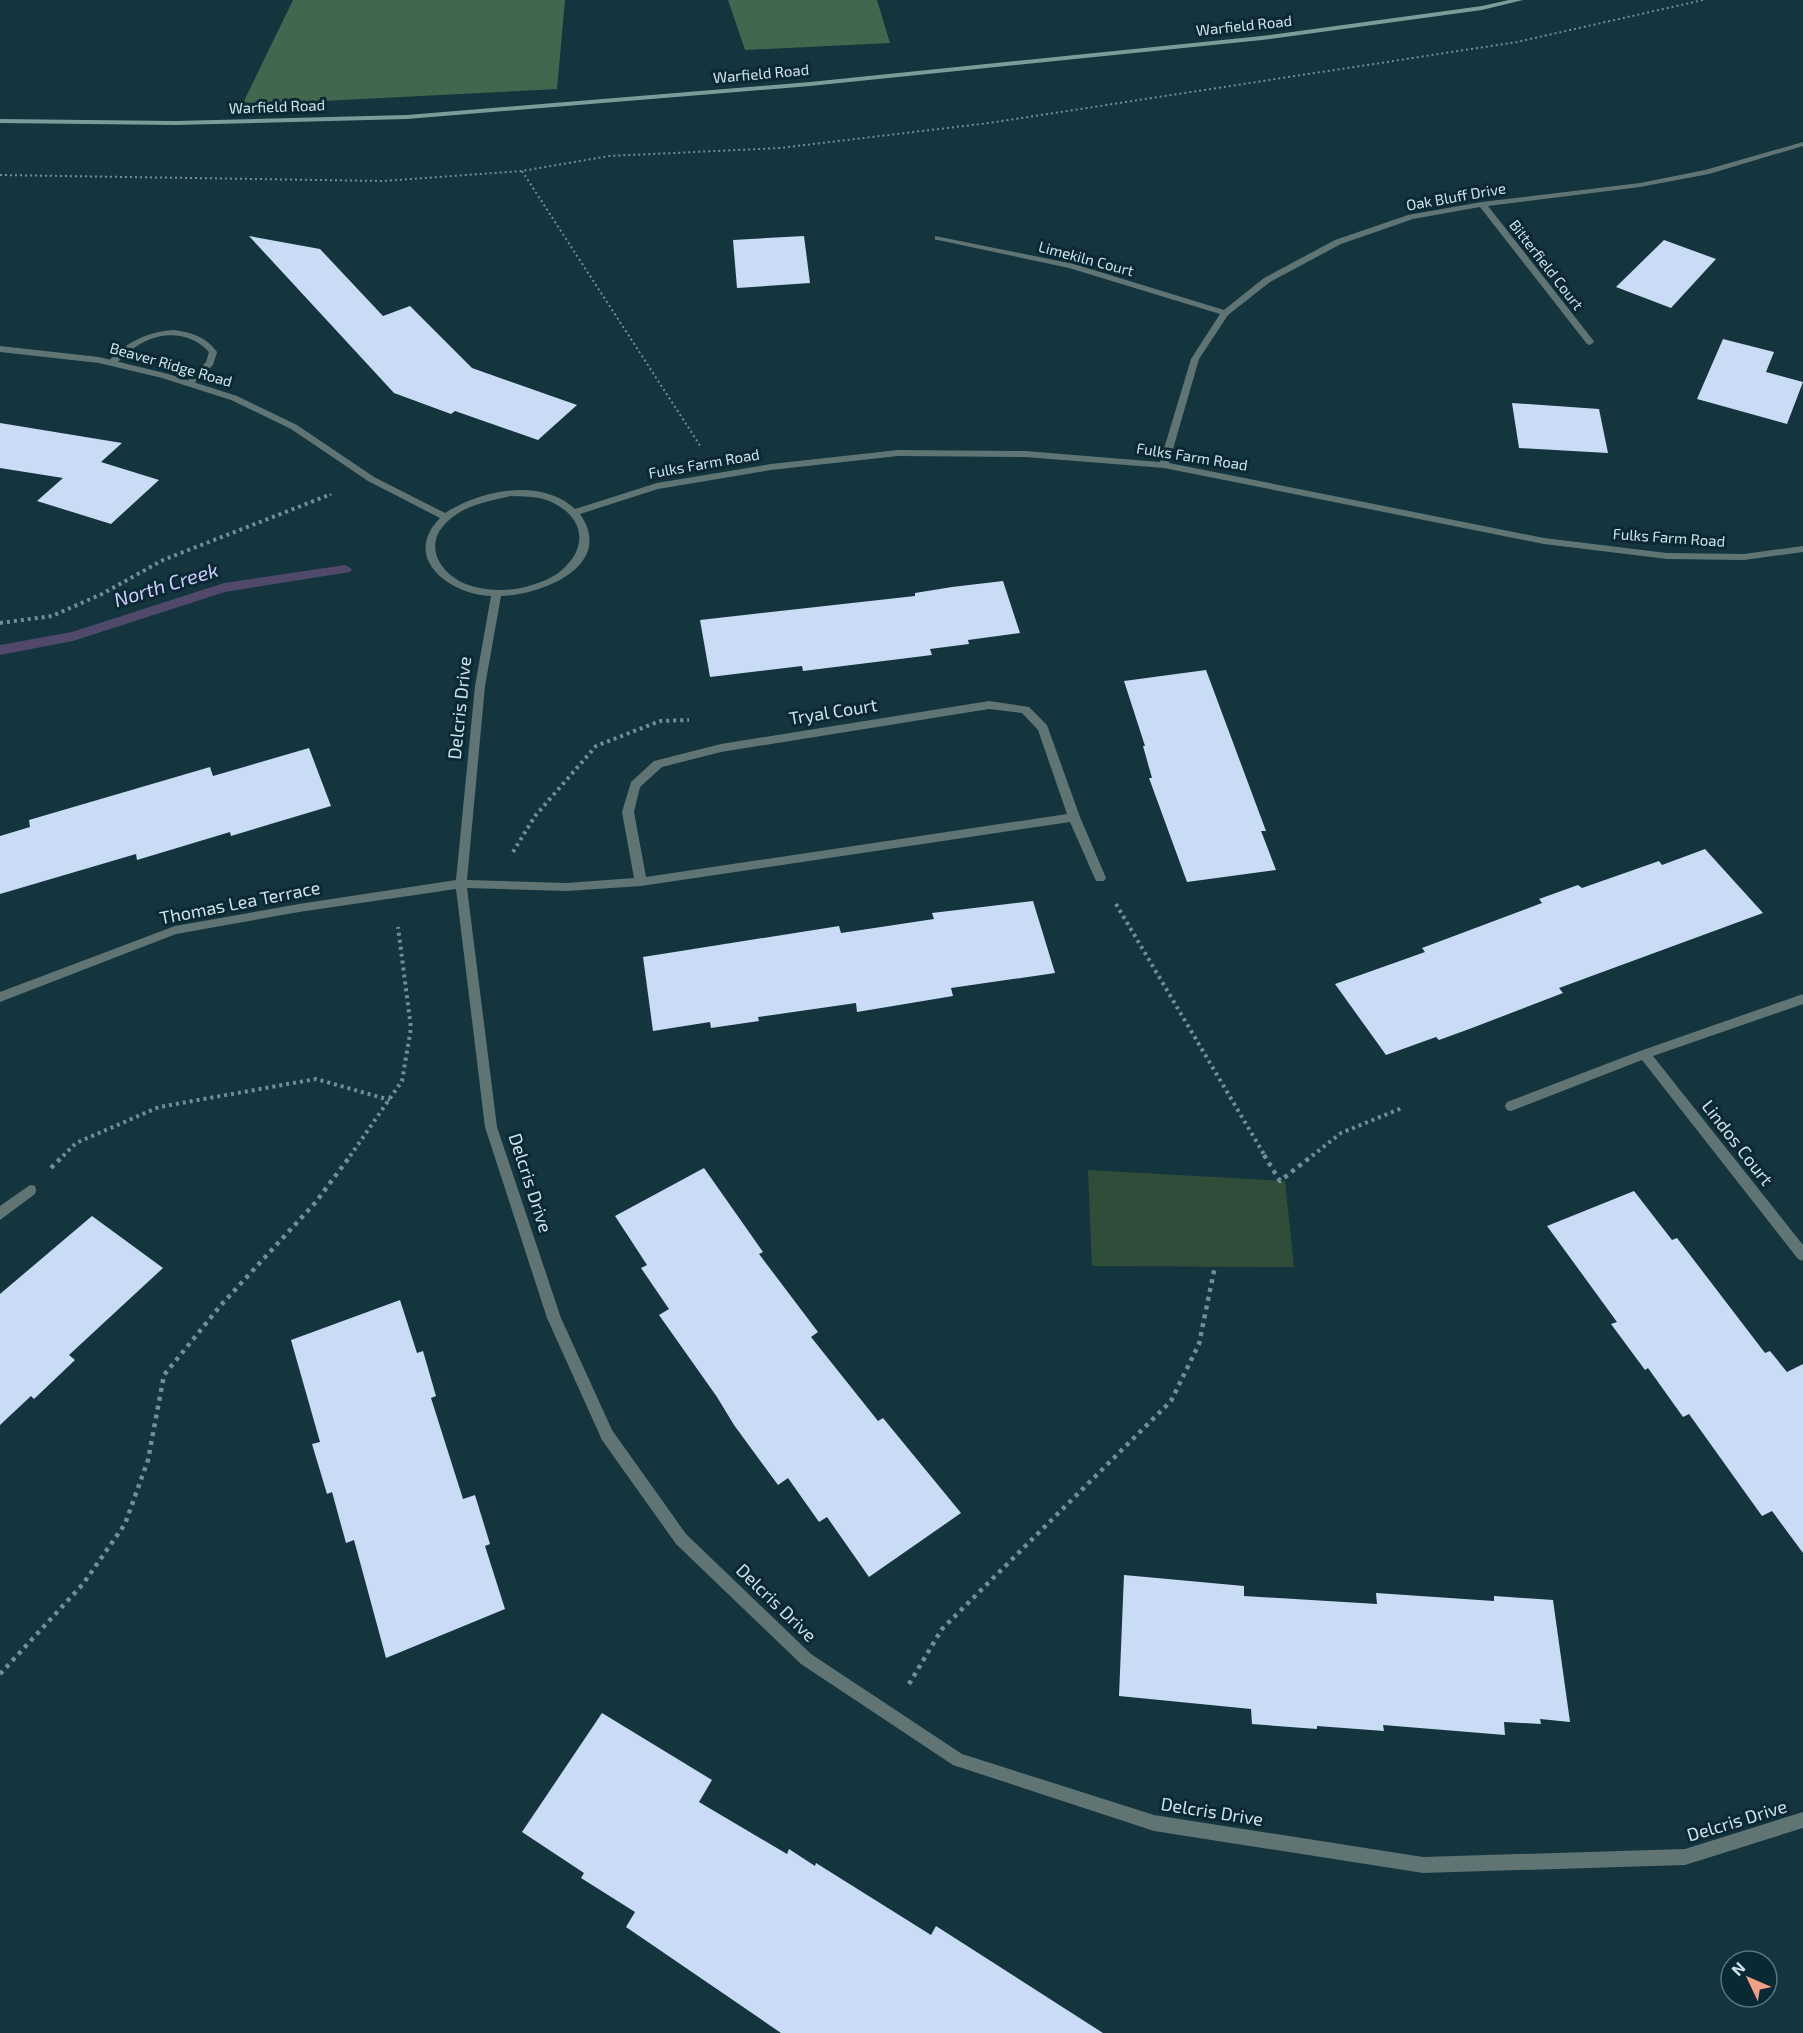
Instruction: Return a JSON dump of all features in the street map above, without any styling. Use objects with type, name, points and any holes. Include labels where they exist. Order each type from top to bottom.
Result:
[{"type":"street","name":"Warfield Road","points":[[0,120],[175,123],[407,117],[810,84],[1252,39],[1472,10],[1519,0]]},
{"type":"street","name":"Oak Bluff Drive","points":[[1164,465],[1195,359],[1225,313],[1267,280],[1338,242],[1411,217],[1482,204],[1640,185],[1706,172],[1803,144]]},
{"type":"street","name":"Bitterfield Court","points":[[1482,204],[1590,342]]},
{"type":"street","name":"Limekiln Court","points":[[938,238],[1071,266],[1225,313]]},
{"type":"street","points":[[111,363],[130,346],[147,338],[163,334],[188,336],[208,343],[213,352],[210,363],[189,383]]},
{"type":"street","name":"Beaver Ridge Road","points":[[0,349],[111,363],[189,383],[234,398],[294,427],[371,478],[447,517]]},
{"type":"street","name":"Fulks Farm Road","points":[[575,512],[657,486],[771,467],[898,453],[1025,454],[1164,465],[1544,541],[1666,556],[1744,557],[1803,549]]},
{"type":"street","points":[[511,493],[549,497],[575,512],[586,533],[586,542],[576,563],[554,580],[528,590],[496,594],[466,590],[442,577],[432,564],[429,546],[438,526],[447,517],[478,499],[511,493]]},
{"type":"street","name":"Delcris Drive","points":[[496,594],[480,686],[461,884],[491,1127],[554,1318],[607,1435],[681,1539],[807,1659],[958,1760],[1154,1823],[1423,1864],[1685,1857],[1803,1820]]},
{"type":"street","name":"Tryal Court","points":[[641,882],[627,812],[635,785],[658,764],[721,748],[989,705],[1025,710],[1043,728],[1074,817],[1100,878]]},
{"type":"street","points":[[461,884],[567,887],[641,882],[1074,817]]},
{"type":"street","name":"Thomas Lea Terrace","points":[[0,997],[176,930],[461,884]]},
{"type":"street","points":[[1511,1106],[1644,1054],[1803,999]]},
{"type":"street","name":"Lindos Court","points":[[1644,1054],[1803,1255]]},
{"type":"street","points":[[0,1214],[30,1190]]},
{"type":"path","points":[[0,175],[383,181],[522,171],[609,156],[780,148],[989,123],[1517,42],[1703,0]]},
{"type":"path","points":[[522,171],[720,475]]},
{"type":"path","points":[[0,623],[52,616],[102,594],[163,560],[371,478]]},
{"type":"path","points":[[492,885],[536,816],[596,746],[660,721],[697,719]]},
{"type":"path","points":[[1100,878],[1280,1181],[1341,1133],[1402,1108]]},
{"type":"path","points":[[0,1674],[83,1584],[125,1524],[148,1460],[164,1374],[221,1305],[315,1203],[402,1081],[411,1028],[394,894]]},
{"type":"path","points":[[30,1190],[76,1143],[159,1107],[316,1079],[390,1100]]},
{"type":"path","points":[[890,1715],[942,1629],[1171,1401],[1199,1344],[1215,1266]]},
{"type":"green space","points":[[293,0],[565,0],[557,89],[242,105]]},
{"type":"green space","points":[[728,0],[877,0],[890,43],[745,50]]},
{"type":"green space","points":[[1088,1170],[1285,1181],[1294,1267],[1092,1266]]},
{"type":"building","points":[[249,236],[320,249],[383,316],[410,306],[472,368],[577,405],[538,440],[455,411],[451,414],[394,393]]},
{"type":"building","points":[[804,236],[810,283],[737,288],[733,240]]},
{"type":"building","points":[[1664,240],[1716,259],[1671,308],[1616,287]]},
{"type":"building","points":[[1723,339],[1774,352],[1766,372],[1803,382],[1787,424],[1697,399]]},
{"type":"building","points":[[1512,403],[1599,409],[1608,453],[1519,448]]},
{"type":"building","points":[[0,423],[122,443],[101,462],[159,480],[111,524],[37,501],[63,478],[0,468]]},
{"type":"building","points":[[1003,581],[1020,633],[968,640],[969,644],[930,649],[932,655],[803,671],[802,666],[710,677],[700,620],[915,596],[915,593]]},
{"type":"building","points":[[1206,670],[1266,831],[1261,831],[1276,870],[1187,882],[1149,778],[1152,778],[1143,746],[1145,746],[1124,681]]},
{"type":"building","points":[[309,748],[331,806],[231,836],[230,832],[137,860],[136,854],[0,894],[0,836],[30,827],[29,820],[210,767],[213,776]]},
{"type":"building","points":[[1705,849],[1763,913],[1559,988],[1563,993],[1472,1028],[1439,1040],[1436,1037],[1386,1055],[1335,984],[1425,952],[1422,948],[1542,903],[1539,899],[1578,885],[1582,888],[1659,861],[1662,865]]},
{"type":"building","points":[[1033,901],[1055,973],[951,988],[953,996],[857,1012],[856,1003],[758,1017],[759,1021],[711,1028],[710,1022],[653,1031],[643,957],[839,926],[841,933],[934,919],[932,913]]},
{"type":"building","points":[[704,1168],[763,1252],[759,1254],[818,1332],[811,1337],[878,1421],[883,1418],[961,1513],[869,1577],[827,1517],[819,1522],[788,1478],[778,1485],[734,1425],[659,1315],[669,1309],[641,1268],[647,1265],[615,1216]]},
{"type":"building","points":[[1634,1191],[1672,1240],[1677,1238],[1765,1353],[1770,1351],[1787,1372],[1803,1364],[1803,1553],[1772,1511],[1762,1516],[1689,1414],[1683,1417],[1648,1368],[1645,1370],[1611,1324],[1617,1322],[1547,1226]]},
{"type":"building","points":[[92,1216],[163,1268],[69,1355],[75,1360],[34,1399],[31,1396],[0,1425],[0,1294]]},
{"type":"building","points":[[400,1300],[417,1353],[423,1351],[436,1396],[431,1398],[463,1499],[475,1495],[490,1544],[485,1546],[505,1609],[386,1658],[354,1540],[346,1543],[332,1492],[327,1494],[312,1444],[320,1442],[291,1340]]},
{"type":"building","points":[[1124,1575],[1244,1586],[1244,1596],[1377,1604],[1376,1593],[1494,1601],[1494,1596],[1553,1600],[1570,1722],[1540,1719],[1541,1724],[1504,1722],[1505,1735],[1383,1725],[1384,1731],[1317,1726],[1317,1729],[1252,1724],[1251,1709],[1119,1696]]},
{"type":"building","points":[[602,1713],[712,1780],[699,1802],[787,1854],[789,1849],[815,1866],[816,1863],[931,1935],[936,1926],[1103,2033],[781,2033],[626,1927],[635,1912],[581,1878],[584,1873],[522,1832]]},
{"type":"waterway","name":"North Creek","points":[[0,650],[73,636],[224,588],[345,569]]}]
